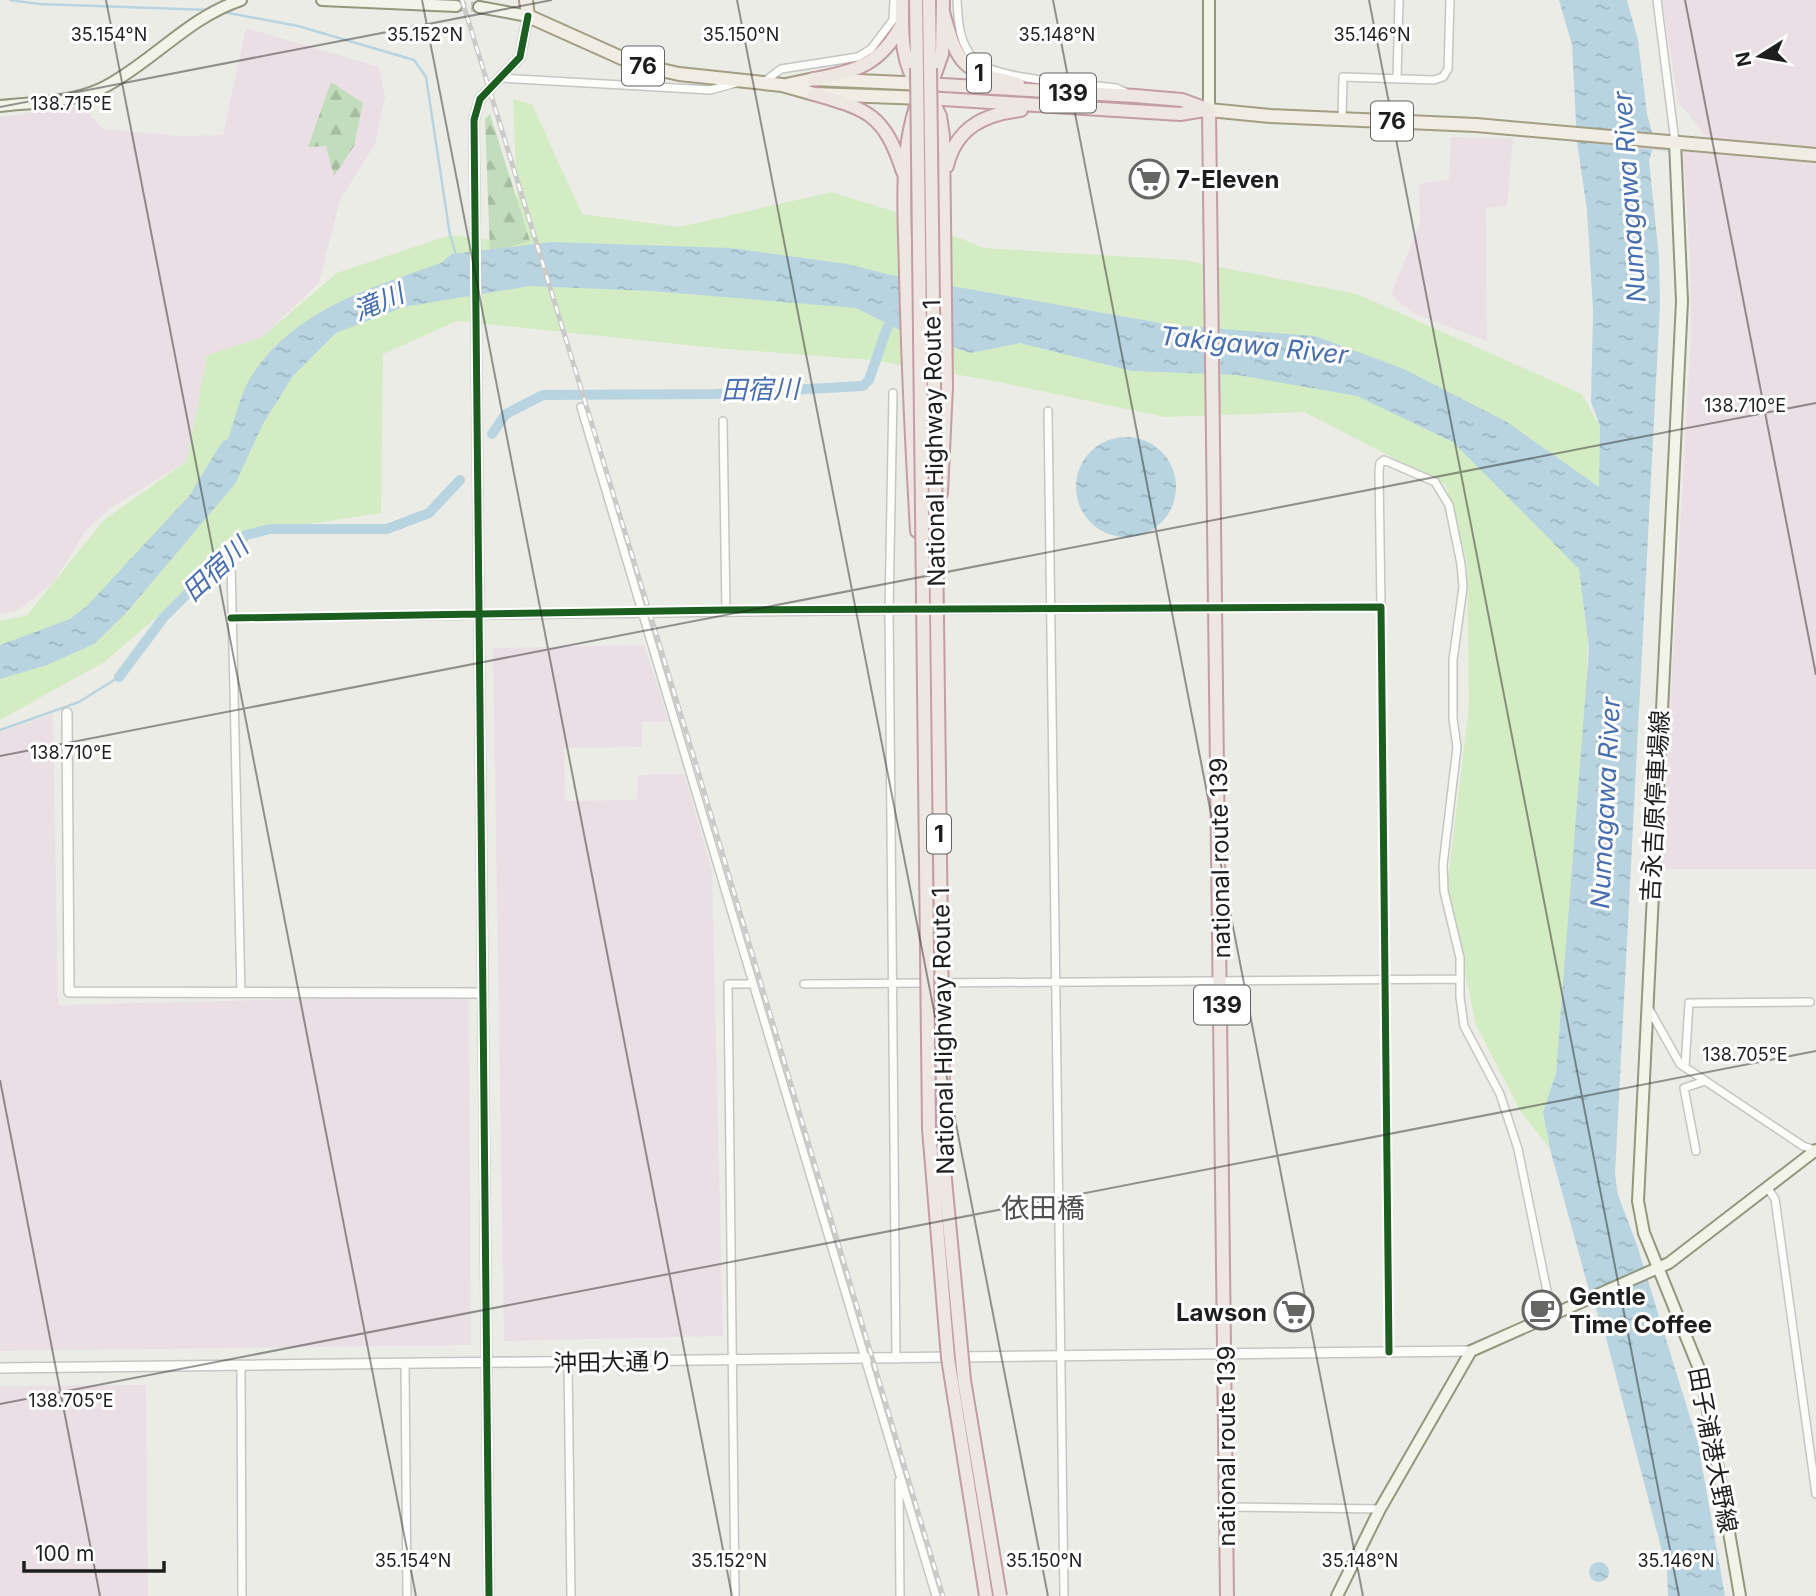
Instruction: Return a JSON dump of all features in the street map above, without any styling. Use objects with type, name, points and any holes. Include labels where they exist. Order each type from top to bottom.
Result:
[{"type":"highway","name":"1","points":[[902,0],[902,51],[908,72],[925,91],[942,126],[946,387],[935,596]]},
{"type":"highway","name":"National Highway Route 1","points":[[916,0],[929,1129],[948,1358],[986,1596]]},
{"type":"highway","name":"National Highway Route 1","points":[[929,0],[944,1169],[964,1380],[1000,1596]]},
{"type":"highway","name":"1","points":[[921,598],[908,386],[906,178],[908,130],[942,54],[943,6]]},
{"type":"highway","name":"1","points":[[943,6],[953,47],[962,63],[982,75],[1051,92]]},
{"type":"highway","points":[[814,79],[840,75],[878,58],[890,47],[902,23]]},
{"type":"highway","name":"139","points":[[925,91],[1135,96],[1182,100],[1209,110]]},
{"type":"highway","name":"139","points":[[925,91],[1049,107],[1180,114],[1209,110]]},
{"type":"highway","name":"1","points":[[814,94],[852,105],[883,126],[894,144],[906,178]]},
{"type":"highway","name":"1","points":[[944,178],[957,142],[982,118],[1049,107]]},
{"type":"highway","name":"national route 139","points":[[1209,110],[1222,980],[1227,1596]]},
{"type":"main road","points":[[0,106],[65,99],[110,85],[199,19],[241,0]]},
{"type":"main road","points":[[322,0],[456,6]]},
{"type":"main road","points":[[479,7],[528,16],[526,0]]},
{"type":"main road","points":[[1209,0],[1209,110]]},
{"type":"main road","name":"76","points":[[528,16],[635,64],[679,74],[782,85],[814,94],[925,91]]},
{"type":"main road","name":"76","points":[[782,85],[814,79],[925,91]]},
{"type":"main road","name":"76","points":[[1209,110],[1476,125],[1816,155]]},
{"type":"main road","name":"吉永吉原停車場線","points":[[1654,1271],[1638,1201],[1682,301],[1672,142]]},
{"type":"main road","points":[[1337,1596],[1380,1509],[1471,1351],[1654,1271],[1816,1150]]},
{"type":"main road","name":"田子浦港大野線","points":[[1654,1271],[1702,1376],[1740,1596]]},
{"type":"street","points":[[764,83],[781,69],[859,57],[871,49],[893,20],[894,0]]},
{"type":"street","points":[[957,0],[960,37],[977,62],[993,71],[1116,88],[1135,96]]},
{"type":"street","points":[[1397,79],[1399,0]]},
{"type":"street","points":[[1342,119],[1343,77],[1443,77],[1448,69],[1450,0]]},
{"type":"street","points":[[1657,0],[1672,142]]},
{"type":"street","points":[[489,1596],[474,120],[480,99],[520,57],[528,16]]},
{"type":"street","points":[[626,85],[635,64]]},
{"type":"street","points":[[501,78],[710,90],[743,81]]},
{"type":"street","points":[[892,393],[889,610],[896,1359]]},
{"type":"street","points":[[580,407],[936,1596]]},
{"type":"street","points":[[1048,411],[1053,609],[1064,1596]]},
{"type":"street","points":[[723,421],[726,610]]},
{"type":"street","points":[[1389,1352],[1379,472],[1380,463],[1384,460],[1435,482],[1446,497],[1463,574],[1453,660],[1453,719],[1457,747],[1443,865],[1447,908],[1460,958],[1459,979],[1464,1026],[1500,1094],[1518,1149],[1547,1291],[1558,1315]]},
{"type":"street","points":[[231,563],[241,993]]},
{"type":"street","points":[[231,618],[726,610],[1381,607]]},
{"type":"street","points":[[67,713],[69,992],[483,993]]},
{"type":"street","points":[[804,984],[1459,979]]},
{"type":"street","points":[[735,1596],[728,984],[753,984]]},
{"type":"street","points":[[1685,1067],[1689,1003],[1810,1002]]},
{"type":"street","points":[[1647,1004],[1685,1067],[1803,1146],[1816,1150]]},
{"type":"street","points":[[1696,1151],[1684,1088],[1705,1081]]},
{"type":"street","points":[[1767,1187],[1775,1199],[1816,1494]]},
{"type":"street","name":"沖田大通り","points":[[0,1368],[1471,1351]]},
{"type":"street","points":[[568,1363],[571,1596]]},
{"type":"street","points":[[405,1365],[407,1596]]},
{"type":"street","points":[[241,1366],[242,1596]]},
{"type":"street","points":[[1805,1411],[1816,1409]]},
{"type":"street","points":[[899,1471],[900,1596]]},
{"type":"street","points":[[1226,1507],[1380,1509]]},
{"type":"shaded area","points":[[1662,0],[1816,0],[1816,150],[1779,149],[1707,137],[1678,102]]},
{"type":"shaded area","points":[[246,28],[379,67],[385,97],[375,144],[340,200],[319,283],[262,337],[206,362],[187,461],[112,507],[86,530],[53,583],[17,611],[0,614],[0,117],[82,106],[103,129],[183,136],[223,135]]},
{"type":"shaded area","points":[[1451,137],[1513,138],[1507,206],[1486,208],[1487,341],[1415,314],[1391,295],[1420,223],[1419,184],[1449,179]]},
{"type":"shaded area","points":[[1683,150],[1816,161],[1816,869],[1661,869],[1691,334],[1690,259]]},
{"type":"shaded area","points":[[644,645],[669,721],[642,722],[642,747],[564,748],[565,801],[637,800],[638,775],[684,774],[712,871],[723,1336],[504,1341],[493,648]]},
{"type":"shaded area","points":[[53,714],[58,1005],[469,995],[471,1345],[0,1351],[0,732]]},
{"type":"shaded area","points":[[146,1385],[148,1596],[0,1596],[0,1386]]},
{"type":"green space","points":[[331,82],[363,103],[354,146],[334,176],[326,146],[308,147]]},
{"type":"green space","points":[[513,99],[532,104],[582,214],[680,227],[831,192],[890,210],[984,248],[1184,260],[1357,294],[1582,394],[1600,426],[1600,488],[1579,569],[1588,644],[1584,731],[1556,1073],[1543,1112],[1550,1149],[1521,1112],[1476,1025],[1447,887],[1469,706],[1467,563],[1446,485],[1304,412],[1165,417],[989,380],[871,360],[715,348],[457,321],[383,354],[381,513],[258,532],[104,662],[0,720],[0,621],[27,615],[104,520],[187,461],[207,355],[262,337],[337,273],[450,235],[519,244]]},
{"type":"green space","points":[[490,114],[530,241],[490,252],[485,119]]},
{"type":"water","points":[[1559,0],[1627,0],[1638,40],[1647,114],[1655,143],[1649,160],[1659,257],[1660,305],[1615,1174],[1618,1195],[1637,1245],[1698,1443],[1725,1596],[1668,1596],[1667,1570],[1606,1338],[1587,1283],[1550,1149],[1543,1112],[1556,1073],[1589,649],[1579,569],[1453,442],[1357,396],[1238,375],[1132,371],[1020,343],[971,353],[898,329],[856,308],[651,291],[530,286],[403,307],[336,333],[293,376],[263,424],[235,484],[126,613],[94,644],[47,665],[0,679],[0,645],[70,619],[87,606],[189,496],[222,442],[228,439],[250,378],[288,335],[335,304],[441,263],[452,254],[552,242],[731,248],[847,264],[891,275],[1171,325],[1315,336],[1404,369],[1507,422],[1599,487],[1600,426],[1591,402],[1593,310],[1587,210],[1577,142],[1572,45]]},
{"type":"water","points":[[1126,437],[1145,441],[1161,452],[1172,468],[1176,487],[1172,506],[1161,522],[1145,533],[1126,537],[1107,533],[1091,522],[1080,506],[1076,487],[1080,468],[1091,452],[1107,441]]},
{"type":"water","points":[[1599,1562],[1606,1565],[1609,1572],[1606,1579],[1599,1582],[1592,1579],[1589,1572],[1592,1565]]},
{"type":"pier","points":[[1574,127],[1668,136],[1670,152],[1576,141]]},
{"type":"pier","points":[[1207,289],[1220,289],[1221,414],[1208,414]]},
{"type":"waterway","points":[[10,0],[39,4],[210,10]]},
{"type":"waterway","points":[[223,12],[298,26],[414,60],[426,77],[450,235],[456,255]]},
{"type":"waterway","name":"田宿川","points":[[492,434],[506,414],[543,395],[716,394],[863,386],[869,380],[887,328],[894,316]]},
{"type":"waterway","name":"田宿川","points":[[119,677],[164,617],[246,535],[270,529],[387,529],[429,513],[460,480]]},
{"type":"waterway","name":"田宿川","points":[[0,730],[79,702],[119,677]]},
{"type":"tunnel","points":[[456,6],[479,7]]},
{"type":"railway","points":[[462,0],[692,751],[943,1596]]},
{"type":"cycle path","points":[[489,1596],[474,120],[480,99],[520,57],[528,16]]},
{"type":"cycle path","points":[[231,618],[726,610],[1381,607],[1389,1352]]},
{"type":"place","name":"7-Eleven","points":[[1149,179]]},
{"type":"place","name":"Gentle Time Coffee","points":[[1542,1310]]},
{"type":"place","name":"Lawson","points":[[1294,1312]]},
{"type":"district","name":"依田橋","points":[[1043,1208]]},
{"type":"water label","name":"Numagawa River","points":[[1629,197]]},
{"type":"water label","name":"滝川","points":[[378,302]]},
{"type":"water label","name":"Takigawa River","points":[[1254,345]]},
{"type":"water label","name":"Numagawa River","points":[[1605,803]]}]
